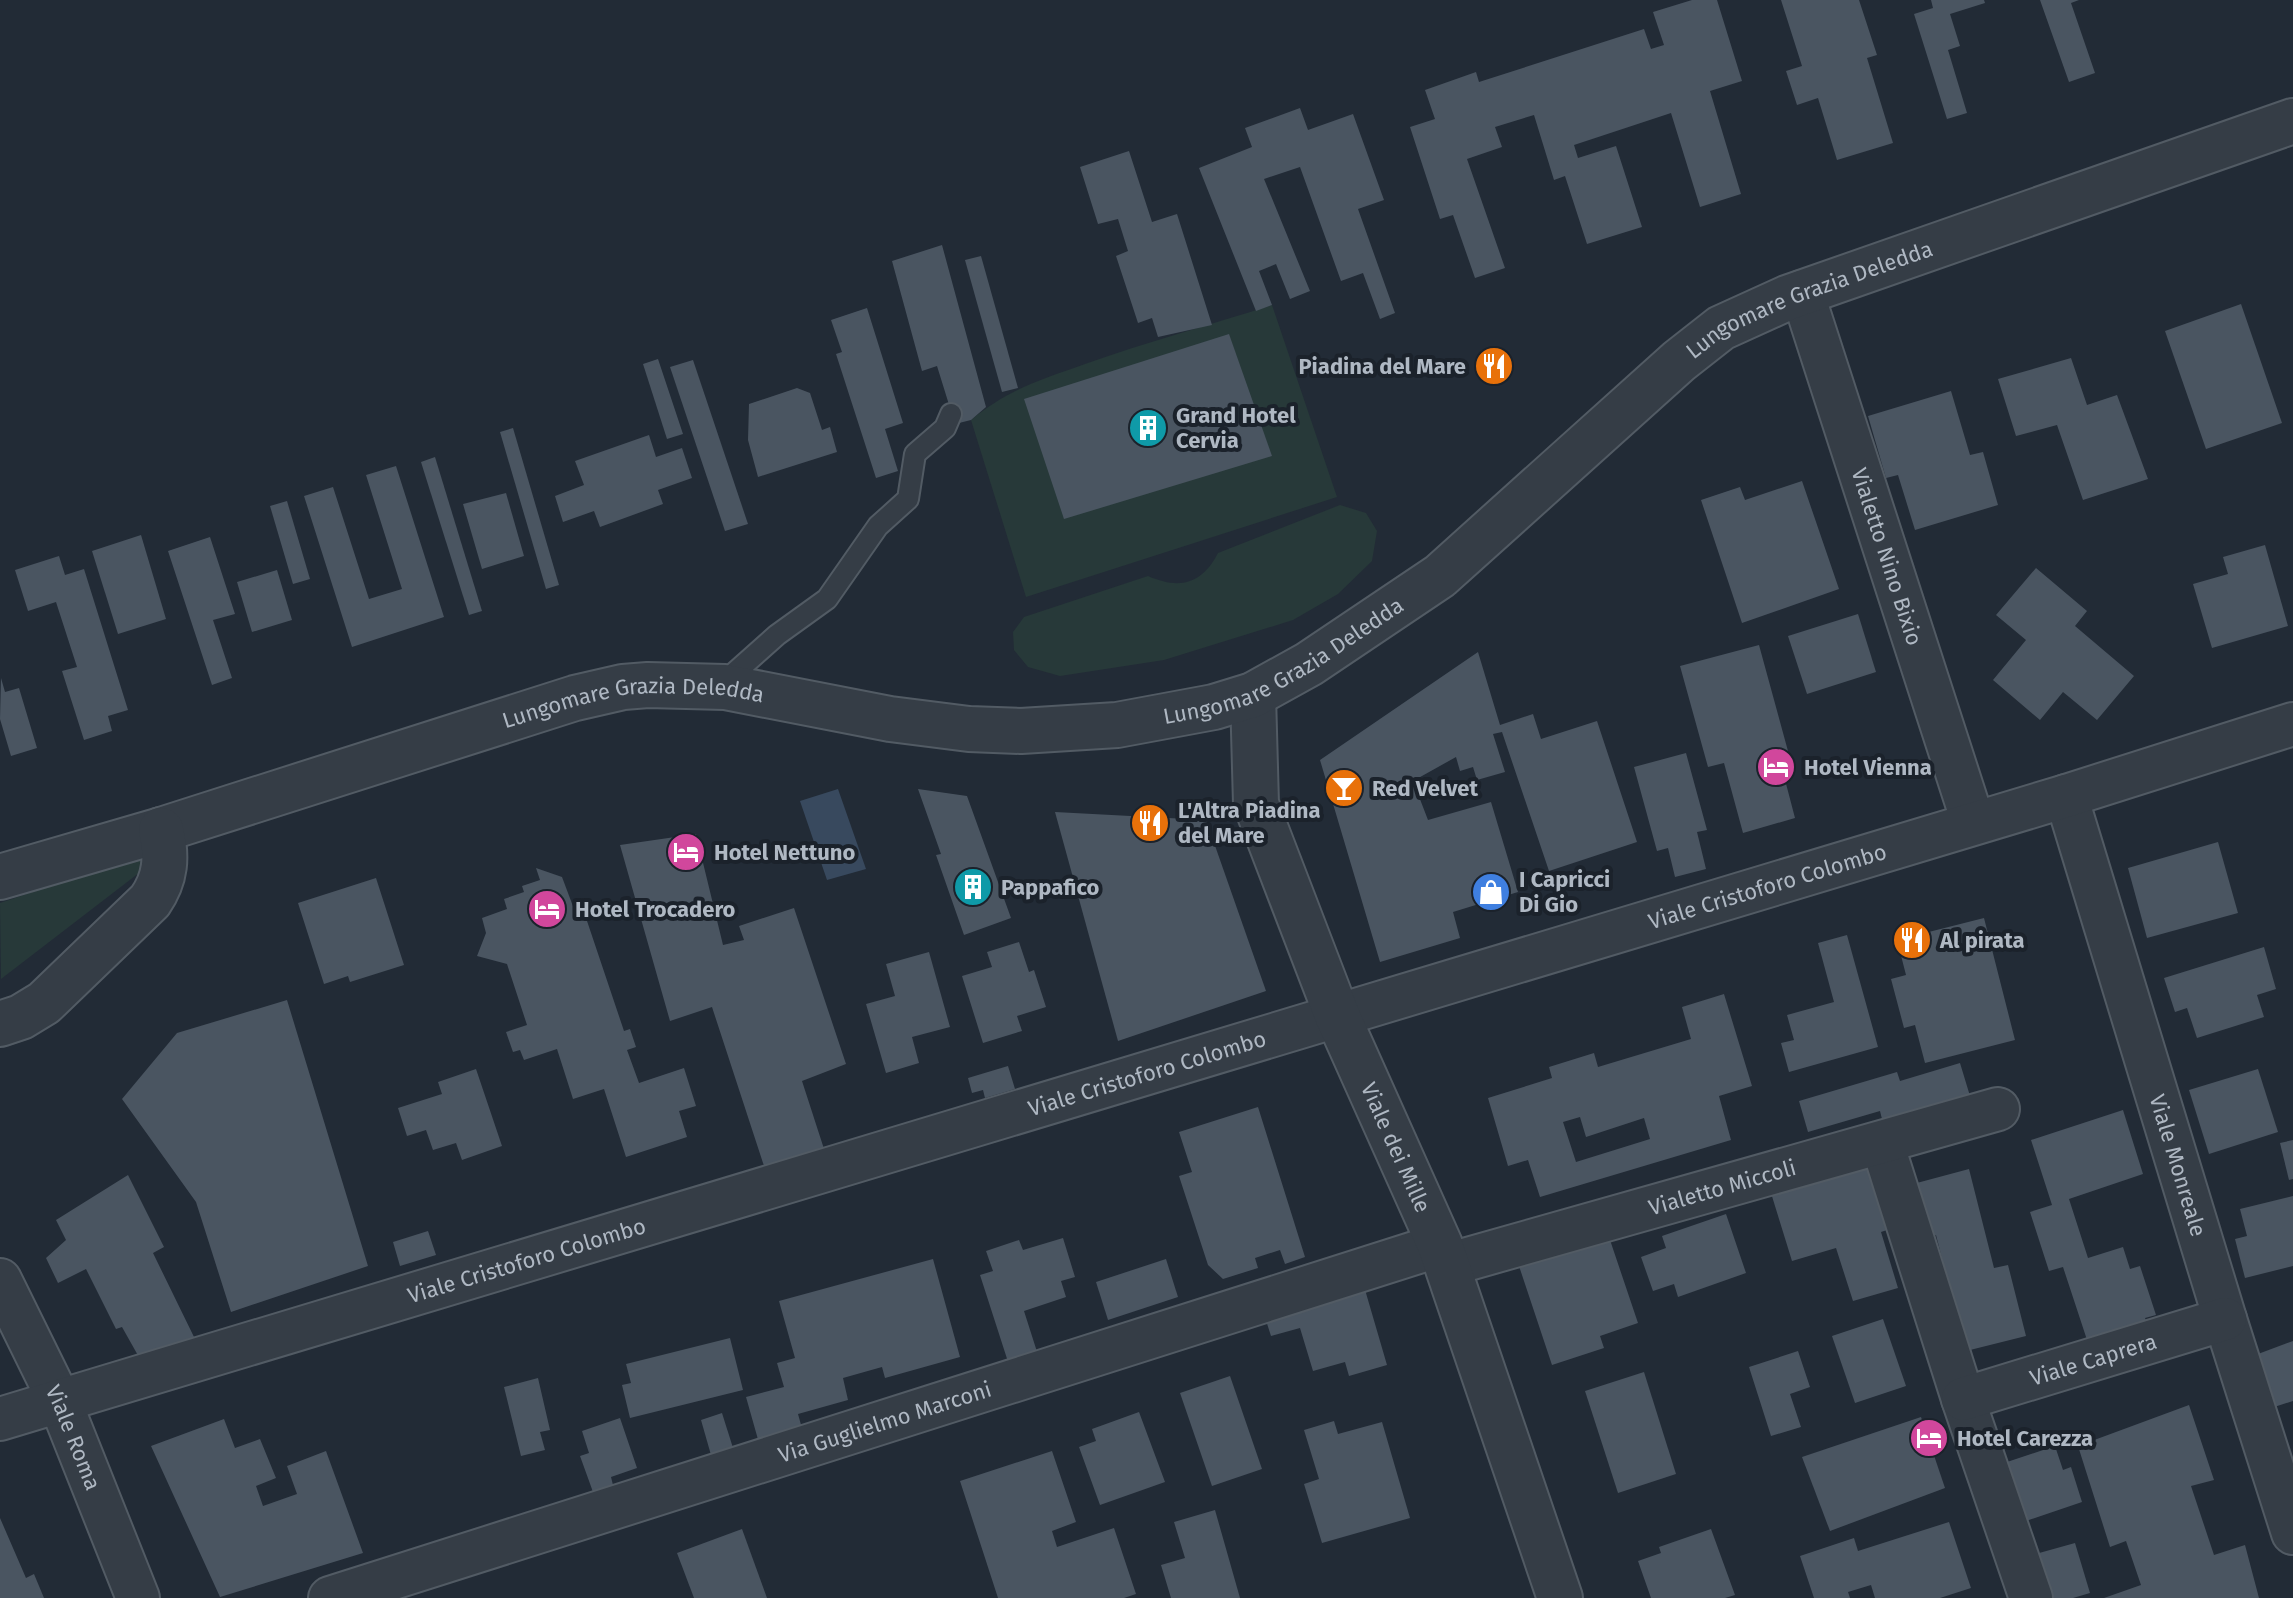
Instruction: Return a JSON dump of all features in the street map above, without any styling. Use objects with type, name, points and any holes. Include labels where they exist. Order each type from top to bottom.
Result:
[{"type":"street","name":"Lungomare Grazia Deledda","points":[[0,877],[161,830],[599,692],[648,685],[719,687],[770,694],[890,719],[969,729],[1021,731],[1117,725],[1214,707],[1253,695],[1344,642],[1440,576],[1710,336],[1745,316],[1802,292],[2293,121]]},
{"type":"street","name":"Vialetto Nino Bixio","points":[[1802,292],[1973,822]]},
{"type":"street","name":"Viale dei Mille","points":[[1253,695],[1256,804],[1337,1015],[1443,1255],[1560,1598]]},
{"type":"street","name":"Viale Cristoforo Colombo","points":[[0,1419],[2066,796],[2293,724]]},
{"type":"street","name":"Viale Monreale","points":[[2066,796],[2293,1533]]},
{"type":"street","points":[[0,1024],[21,1017],[44,1003],[150,901],[162,880],[166,857],[161,830]]},
{"type":"street","name":"Vialetto Miccoli","points":[[1443,1255],[1882,1143],[1998,1109]]},
{"type":"street","points":[[1882,1143],[1963,1399],[2031,1598]]},
{"type":"street","name":"Via Guglielmo Marconi","points":[[330,1598],[1443,1255]]},
{"type":"street","name":"Viale Roma","points":[[0,1280],[60,1402],[138,1598]]},
{"type":"street","name":"Viale Caprera","points":[[1963,1399],[2225,1319]]},
{"type":"lane","points":[[719,687],[777,635],[827,599],[878,526],[908,499],[915,454],[945,428],[951,414]]},
{"type":"shaded area","points":[[1272,305],[1337,497],[1026,597],[971,420],[999,400],[1039,381],[1132,348]]},
{"type":"shaded area","points":[[1340,505],[1366,513],[1377,531],[1372,561],[1338,594],[1293,620],[1164,660],[1060,676],[1028,667],[1014,650],[1013,632],[1024,617],[1148,576],[1170,583],[1189,581],[1205,572],[1218,553]]},
{"type":"shaded area","points":[[142,855],[148,866],[1,979],[0,903]]},
{"type":"water","points":[[838,789],[866,869],[827,880],[800,801]]},
{"type":"building","points":[[1692,0],[1717,0],[1742,81],[1710,91],[1741,194],[1700,207],[1671,113],[1574,145],[1578,158],[1616,146],[1642,227],[1587,244],[1565,176],[1554,180],[1534,115],[1495,127],[1502,147],[1467,159],[1505,268],[1475,278],[1453,215],[1440,219],[1410,127],[1435,119],[1425,90],[1476,72],[1479,82],[1644,29],[1651,49],[1664,45],[1653,12]]},
{"type":"building","points":[[1781,0],[1859,0],[1877,55],[1867,58],[1893,143],[1837,160],[1818,98],[1797,105],[1786,71],[1802,66]]},
{"type":"building","points":[[1931,0],[1984,0],[1985,3],[1950,14],[1960,46],[1948,50],[1967,113],[1947,119],[1914,14],[1933,8]]},
{"type":"building","points":[[2040,0],[2079,0],[2071,3],[2095,73],[2069,82]]},
{"type":"building","points":[[1300,108],[1308,130],[1353,114],[1384,200],[1358,209],[1395,313],[1380,319],[1363,273],[1341,281],[1300,167],[1264,179],[1310,291],[1290,299],[1276,264],[1259,271],[1272,305],[1256,311],[1199,168],[1252,147],[1245,128]]},
{"type":"building","points":[[1129,151],[1152,222],[1177,214],[1212,325],[1158,337],[1152,318],[1138,323],[1116,256],[1128,251],[1118,219],[1098,224],[1080,167]]},
{"type":"building","points":[[942,245],[986,407],[971,420],[955,424],[937,366],[922,371],[892,261]]},
{"type":"building","points":[[981,256],[1018,388],[1002,392],[965,260]]},
{"type":"building","points":[[2241,304],[2282,423],[2206,449],[2165,331]]},
{"type":"building","points":[[867,308],[903,423],[885,429],[898,471],[876,478],[836,354],[842,352],[831,320]]},
{"type":"building","name":"Grand Hotel Cervia","points":[[1229,334],[1272,456],[1064,519],[1024,399]]},
{"type":"building","points":[[2071,358],[2087,405],[2117,395],[2148,479],[2083,500],[2057,425],[2016,436],[1998,379]]},
{"type":"building","points":[[658,359],[683,434],[667,439],[643,364]]},
{"type":"building","points":[[693,360],[748,524],[725,531],[670,367]]},
{"type":"building","points":[[797,388],[810,393],[822,430],[830,427],[837,452],[758,477],[748,440],[749,404]]},
{"type":"building","points":[[1951,391],[1970,455],[1983,452],[1998,505],[1915,530],[1898,475],[1886,478],[1868,416]]},
{"type":"building","points":[[513,428],[559,585],[546,589],[500,432]]},
{"type":"building","points":[[649,435],[656,457],[682,448],[692,478],[658,490],[663,504],[600,527],[594,511],[563,522],[555,496],[584,485],[575,461]]},
{"type":"building","points":[[435,457],[482,611],[469,615],[421,462]]},
{"type":"building","points":[[396,466],[444,617],[352,647],[304,496],[333,487],[369,599],[402,589],[366,475]]},
{"type":"building","points":[[1802,481],[1839,589],[1742,623],[1701,500],[1740,487],[1745,500]]},
{"type":"building","points":[[506,493],[524,556],[482,569],[463,504]]},
{"type":"building","points":[[287,501],[310,579],[293,584],[270,506]]},
{"type":"building","points":[[141,535],[166,619],[118,634],[92,551]]},
{"type":"building","points":[[210,537],[235,614],[213,620],[232,678],[212,685],[168,551]]},
{"type":"building","points":[[2265,545],[2288,626],[2212,648],[2193,584],[2228,574],[2223,557]]},
{"type":"building","points":[[59,556],[65,575],[84,569],[128,710],[108,716],[112,731],[84,740],[62,671],[77,667],[56,602],[28,611],[15,570]]},
{"type":"building","points":[[2036,568],[2087,611],[2075,626],[2134,676],[2097,720],[2063,692],[2040,720],[1993,680],[2026,640],[1996,615]]},
{"type":"building","points":[[277,570],[292,620],[252,632],[237,582]]},
{"type":"building","points":[[1858,614],[1876,672],[1807,694],[1788,636]]},
{"type":"building","points":[[1759,645],[1794,773],[1784,776],[1795,818],[1743,833],[1724,763],[1708,767],[1680,666]]},
{"type":"building","points":[[1478,652],[1500,725],[1533,714],[1541,739],[1597,721],[1637,842],[1549,871],[1502,732],[1493,734],[1505,772],[1477,780],[1473,767],[1460,771],[1456,757],[1413,781],[1428,820],[1491,802],[1518,892],[1453,912],[1460,938],[1380,962],[1320,760]]},
{"type":"building","points":[[1,678],[5,692],[19,688],[37,748],[11,756],[0,719]]},
{"type":"building","points":[[1686,753],[1707,830],[1697,832],[1706,869],[1675,877],[1668,848],[1657,851],[1634,767]]},
{"type":"building","name":"Pappafico","points":[[918,789],[967,796],[1011,918],[964,935],[936,855],[941,854]]},
{"type":"building","points":[[1055,812],[1206,820],[1266,991],[1118,1041]]},
{"type":"building","points":[[696,834],[723,945],[744,940],[739,926],[794,908],[846,1064],[802,1081],[825,1152],[765,1169],[712,1007],[670,1021],[620,845]]},
{"type":"building","points":[[2218,842],[2238,913],[2147,938],[2128,868]]},
{"type":"building","points":[[536,868],[562,877],[577,917],[585,915],[624,1031],[630,1029],[636,1047],[627,1050],[639,1083],[684,1068],[696,1106],[679,1111],[687,1137],[626,1157],[604,1089],[573,1099],[557,1049],[524,1060],[520,1050],[513,1052],[506,1032],[527,1025],[507,964],[477,956],[486,933],[482,918],[507,909],[504,899],[524,892],[522,886],[540,880]]},
{"type":"building","points":[[376,878],[404,965],[350,982],[348,976],[324,984],[298,903]]},
{"type":"building","points":[[1984,918],[2015,1040],[1925,1063],[1915,1025],[1904,1028],[1891,979],[1906,975],[1897,940]]},
{"type":"building","points":[[1847,935],[1878,1047],[1789,1072],[1781,1043],[1794,1040],[1787,1015],[1834,1002],[1818,943]]},
{"type":"building","points":[[1019,942],[1029,972],[1034,970],[1046,1007],[1017,1016],[1022,1031],[983,1043],[962,976],[992,967],[987,952]]},
{"type":"building","points":[[2264,947],[2276,989],[2257,995],[2264,1017],[2197,1038],[2187,1008],[2175,1012],[2164,978]]},
{"type":"building","points":[[929,952],[950,1027],[912,1037],[919,1063],[886,1073],[866,1004],[895,996],[886,964]]},
{"type":"building","points":[[1724,994],[1752,1086],[1719,1096],[1731,1140],[1540,1197],[1528,1160],[1508,1166],[1488,1098],[1552,1078],[1549,1067],[1594,1053],[1598,1067],[1691,1039],[1682,1007]],"holes":[[[1580,1117],[1586,1137],[1644,1118],[1650,1139],[1576,1162],[1563,1122]]]},
{"type":"building","points":[[287,1000],[368,1266],[231,1312],[196,1202],[122,1099],[177,1033]]},
{"type":"building","points":[[1960,1063],[1970,1096],[1883,1123],[1880,1111],[1808,1132],[1799,1101],[1897,1072],[1900,1081]]},
{"type":"building","points":[[1008,1066],[1015,1089],[985,1098],[983,1090],[972,1093],[968,1078]]},
{"type":"building","points":[[476,1069],[502,1146],[462,1160],[456,1143],[433,1150],[426,1130],[407,1136],[398,1108],[442,1094],[438,1082]]},
{"type":"building","points":[[2258,1069],[2278,1132],[2209,1154],[2189,1090]]},
{"type":"building","points":[[1258,1107],[1305,1257],[1285,1264],[1280,1250],[1255,1258],[1258,1268],[1223,1279],[1208,1265],[1179,1176],[1192,1172],[1179,1132]]},
{"type":"building","points":[[2123,1110],[2143,1174],[2069,1199],[2088,1258],[2123,1247],[2130,1269],[2140,1266],[2156,1315],[2145,1318],[2149,1329],[2090,1349],[2063,1267],[2049,1271],[2030,1212],[2052,1205],[2031,1140]]},
{"type":"building","points":[[2293,1140],[2293,1179],[2289,1180],[2280,1143]]},
{"type":"building","points":[[1872,1158],[1896,1227],[1881,1232],[1898,1288],[1853,1301],[1836,1248],[1792,1261],[1771,1193]]},
{"type":"building","points":[[1969,1169],[1994,1268],[2008,1265],[2026,1336],[1966,1351],[1936,1235],[1928,1238],[1913,1184]]},
{"type":"building","points":[[128,1175],[164,1247],[153,1253],[195,1339],[140,1359],[122,1327],[116,1329],[86,1269],[58,1283],[46,1258],[66,1240],[56,1220]]},
{"type":"building","points":[[2293,1196],[2293,1266],[2245,1278],[2235,1239],[2247,1236],[2240,1209]]},
{"type":"building","points":[[1726,1214],[1746,1273],[1678,1297],[1674,1284],[1653,1291],[1641,1257],[1666,1248],[1662,1236]]},
{"type":"building","points":[[428,1231],[436,1255],[400,1266],[393,1242]]},
{"type":"building","points":[[1609,1237],[1638,1323],[1600,1336],[1604,1348],[1552,1365],[1519,1266]]},
{"type":"building","points":[[1063,1238],[1075,1277],[1061,1281],[1066,1297],[1024,1311],[1039,1358],[1010,1368],[980,1275],[993,1271],[986,1251],[1019,1240],[1023,1250]]},
{"type":"building","points":[[933,1259],[960,1357],[885,1378],[882,1367],[843,1378],[848,1400],[798,1414],[803,1432],[759,1443],[746,1397],[784,1387],[777,1363],[795,1358],[779,1301]]},
{"type":"building","points":[[1166,1259],[1178,1297],[1108,1320],[1096,1282]]},
{"type":"building","points":[[1361,1276],[1387,1365],[1349,1376],[1345,1362],[1313,1371],[1300,1328],[1271,1336],[1261,1305]]},
{"type":"building","points":[[1883,1319],[1906,1386],[1855,1403],[1832,1336]]},
{"type":"building","points":[[730,1338],[743,1390],[630,1418],[622,1385],[631,1383],[626,1364]]},
{"type":"building","points":[[2293,1341],[2293,1401],[2265,1410],[2250,1357]]},
{"type":"building","points":[[1798,1351],[1810,1387],[1790,1394],[1801,1427],[1771,1436],[1749,1367]]},
{"type":"building","points":[[1644,1372],[1676,1474],[1618,1493],[1585,1391]]},
{"type":"building","points":[[1230,1376],[1262,1469],[1212,1486],[1180,1393]]},
{"type":"building","points":[[538,1378],[550,1430],[540,1432],[545,1450],[521,1456],[504,1387]]},
{"type":"building","points":[[2189,1405],[2214,1480],[2191,1486],[2214,1555],[2245,1545],[2259,1598],[2104,1598],[2141,1585],[2126,1541],[2110,1547],[2078,1446]]},
{"type":"building","points":[[1139,1412],[1165,1482],[1100,1505],[1079,1447],[1096,1441],[1092,1429]]},
{"type":"building","points":[[722,1413],[733,1448],[711,1455],[701,1420]]},
{"type":"building","points":[[1921,1417],[1945,1488],[1830,1531],[1802,1457]]},
{"type":"building","points":[[620,1418],[637,1468],[611,1477],[613,1485],[593,1492],[580,1456],[589,1453],[582,1431]]},
{"type":"building","points":[[224,1419],[235,1448],[260,1439],[276,1478],[256,1486],[263,1506],[297,1494],[287,1466],[326,1451],[363,1553],[220,1597],[151,1446]]},
{"type":"building","points":[[1334,1421],[1338,1434],[1382,1422],[1410,1518],[1322,1543],[1304,1484],[1319,1479],[1304,1430]]},
{"type":"building","points":[[2055,1446],[2063,1470],[2071,1467],[2082,1502],[2020,1523],[2001,1464]]},
{"type":"building","points":[[1052,1451],[1076,1522],[1052,1531],[1057,1547],[1114,1528],[1136,1594],[1124,1598],[998,1598],[960,1481]]},
{"type":"building","points":[[1215,1510],[1240,1598],[1171,1598],[1161,1565],[1185,1558],[1174,1522]]},
{"type":"building","points":[[0,1518],[26,1578],[34,1574],[44,1598],[0,1598]]},
{"type":"building","points":[[1949,1522],[1971,1588],[1940,1598],[1875,1598],[1871,1585],[1848,1592],[1850,1598],[1814,1598],[1800,1556],[1854,1538],[1858,1551]]},
{"type":"building","points":[[742,1529],[767,1598],[694,1598],[677,1553]]},
{"type":"building","points":[[1711,1529],[1735,1595],[1725,1598],[1651,1598],[1638,1561],[1661,1553],[1659,1547]]},
{"type":"building","points":[[2075,1543],[2090,1593],[2073,1598],[2040,1598],[2028,1556]]},
{"type":"place","name":"Piadina del Mare","points":[[1494,366]]},
{"type":"place","name":"Grand Hotel Cervia","points":[[1148,428]]},
{"type":"place","name":"Hotel Vienna","points":[[1776,767]]},
{"type":"place","name":"Red Velvet","points":[[1344,788]]},
{"type":"place","name":"L'Altra Piadina del Mare","points":[[1150,823]]},
{"type":"place","name":"Hotel Nettuno","points":[[686,852]]},
{"type":"place","name":"Pappafico","points":[[973,887]]},
{"type":"place","name":"I Capricci Di Gio","points":[[1491,892]]},
{"type":"place","name":"Hotel Trocadero","points":[[547,909]]},
{"type":"place","name":"Al pirata","points":[[1912,940]]},
{"type":"place","name":"Hotel Carezza","points":[[1929,1438]]}]
